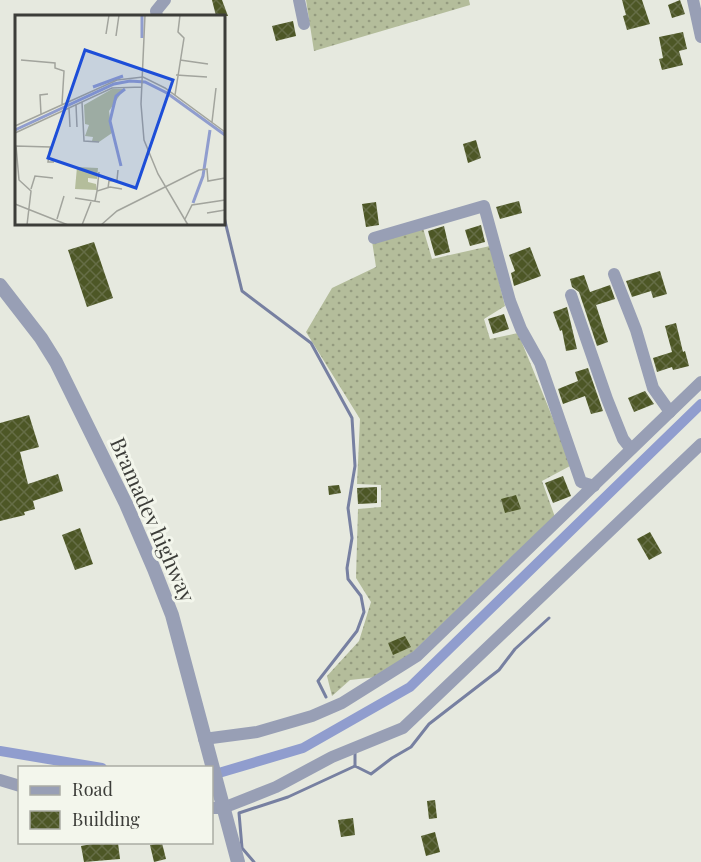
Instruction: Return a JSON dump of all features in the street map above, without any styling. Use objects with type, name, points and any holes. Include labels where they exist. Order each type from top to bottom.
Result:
[{"type":"street","points":[[157,15],[156,11],[165,0]]},
{"type":"street","points":[[299,0],[304,24]]},
{"type":"street","points":[[693,0],[701,37]]},
{"type":"street","points":[[374,238],[484,206],[520,329],[540,363],[581,482],[594,486]]},
{"type":"street","points":[[614,274],[636,330],[653,388],[670,412]]},
{"type":"street","name":"Bramadev highway","points":[[0,285],[41,338],[56,362],[126,504],[172,615],[210,766]]},
{"type":"street","points":[[571,295],[607,399],[623,439],[631,449]]},
{"type":"street","points":[[205,742],[257,732],[312,716],[342,703],[417,656],[701,382]]},
{"type":"street","points":[[218,806],[276,787],[332,757],[403,728],[701,444]]},
{"type":"street","points":[[0,780],[18,785]]},
{"type":"street","name":"Bramadev highway","points":[[213,781],[218,806],[238,862]]},
{"type":"green space","points":[[306,0],[469,0],[470,5],[314,51]]},
{"type":"green space","points":[[423,228],[432,259],[490,246],[505,306],[484,319],[490,339],[518,333],[572,465],[542,481],[555,517],[413,652],[377,677],[350,680],[332,696],[327,676],[359,641],[371,602],[356,578],[358,509],[381,507],[381,485],[357,484],[360,419],[306,332],[332,288],[376,267],[372,241]]},
{"type":"building","points":[[212,0],[222,0],[228,16],[216,15]]},
{"type":"building","points":[[622,0],[642,0],[650,24],[627,30]]},
{"type":"building","points":[[680,0],[685,14],[672,18],[668,5]]},
{"type":"building","points":[[293,21],[296,36],[276,41],[272,26]]},
{"type":"building","points":[[683,32],[687,49],[679,51],[683,65],[662,70],[659,59],[663,58],[659,37]]},
{"type":"building","points":[[476,140],[481,158],[468,163],[463,144]]},
{"type":"building","points":[[519,201],[522,213],[500,219],[496,207]]},
{"type":"building","points":[[376,202],[379,225],[366,227],[362,204]]},
{"type":"building","points":[[481,225],[485,242],[470,246],[465,230]]},
{"type":"building","points":[[444,226],[450,252],[435,256],[428,231]]},
{"type":"building","points":[[94,242],[113,298],[87,307],[68,250]]},
{"type":"building","points":[[530,247],[541,276],[514,286],[511,273],[515,271],[509,255]]},
{"type":"building","points":[[660,271],[667,294],[653,298],[651,291],[632,297],[626,281]]},
{"type":"building","points":[[584,275],[590,292],[610,285],[615,299],[596,305],[608,342],[597,346],[579,292],[572,287],[570,279]]},
{"type":"building","points":[[567,307],[577,349],[566,351],[562,330],[560,331],[553,312]]},
{"type":"building","points":[[504,314],[509,329],[493,334],[488,319]]},
{"type":"building","points":[[676,323],[689,366],[673,370],[672,367],[657,372],[653,358],[672,352],[665,326]]},
{"type":"building","points":[[588,368],[603,411],[591,414],[585,396],[563,404],[558,389],[578,381],[575,372]]},
{"type":"building","points":[[645,391],[654,404],[634,412],[628,398]]},
{"type":"building","points":[[29,415],[39,447],[20,452],[28,484],[58,474],[63,491],[33,501],[35,509],[24,512],[25,515],[0,521],[0,423]]},
{"type":"building","points":[[563,476],[571,496],[553,503],[545,483]]},
{"type":"building","points":[[339,485],[341,493],[329,495],[328,486]]},
{"type":"building","points":[[377,487],[377,503],[358,504],[357,488]]},
{"type":"building","points":[[516,495],[521,509],[505,513],[501,499]]},
{"type":"building","points":[[80,528],[93,564],[75,570],[62,535]]},
{"type":"building","points":[[650,532],[662,553],[649,560],[637,539]]},
{"type":"building","points":[[405,636],[411,647],[393,655],[388,643]]},
{"type":"building","points":[[435,800],[437,818],[429,819],[427,801]]},
{"type":"building","points":[[353,818],[355,835],[341,837],[338,820]]},
{"type":"building","points":[[435,832],[440,852],[426,856],[421,836]]},
{"type":"building","points":[[118,844],[120,859],[84,862],[81,846]]},
{"type":"building","points":[[162,844],[166,859],[154,862],[150,845]]},
{"type":"waterway","points":[[225,221],[242,291],[311,343],[352,418],[355,466],[348,508],[352,538],[347,568],[348,579],[361,596],[364,612],[357,631],[318,681],[326,697]]},
{"type":"waterway","points":[[213,775],[303,748],[410,687],[701,404]]},
{"type":"waterway","points":[[355,752],[355,766],[371,774],[411,747],[429,724],[499,670],[515,649],[549,618]]},
{"type":"waterway","points":[[0,751],[90,766]]},
{"type":"waterway","points":[[254,862],[242,848],[239,813],[288,797],[355,766]]}]
